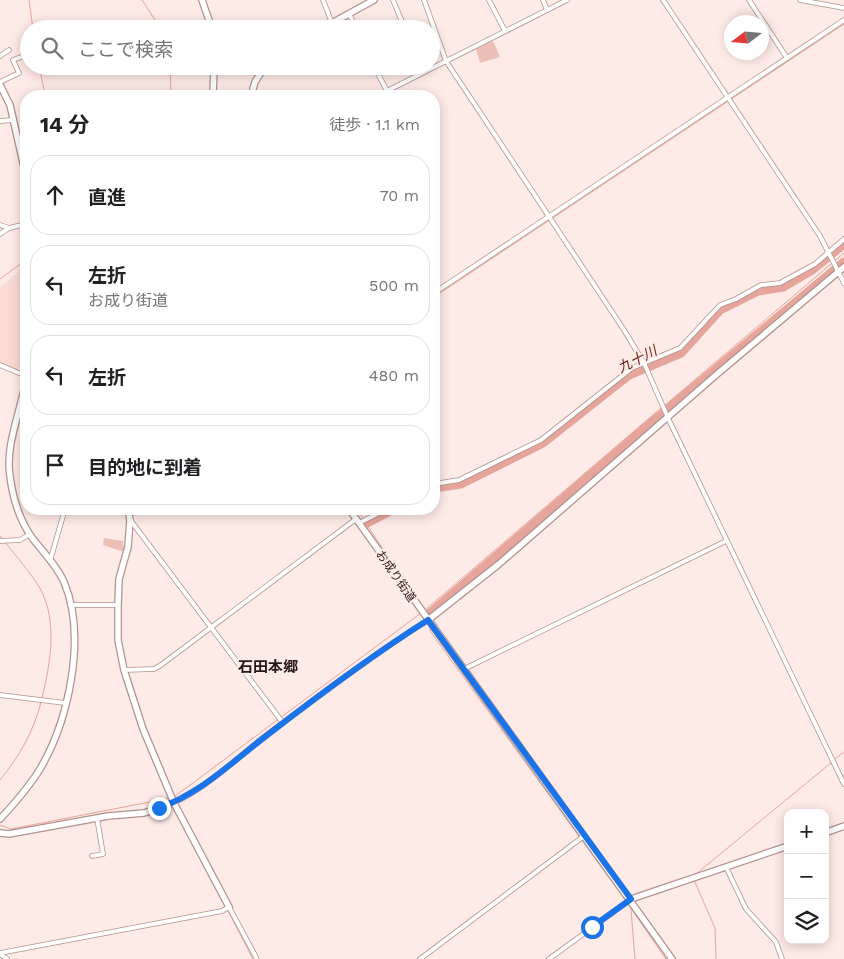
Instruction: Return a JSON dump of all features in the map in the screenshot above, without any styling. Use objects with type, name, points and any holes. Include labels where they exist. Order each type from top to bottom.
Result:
[{"type":"street","points":[[202,0],[209,20]]},
{"type":"street","points":[[323,0],[331,20]]},
{"type":"street","points":[[337,20],[374,0]]},
{"type":"street","points":[[393,0],[401,20]]},
{"type":"street","points":[[425,0],[432,20]]},
{"type":"street","points":[[489,0],[505,30]]},
{"type":"street","points":[[542,0],[547,10]]},
{"type":"street","points":[[440,64],[567,0]]},
{"type":"street","points":[[663,0],[820,236],[844,283]]},
{"type":"street","points":[[749,0],[787,58]]},
{"type":"street","points":[[800,0],[844,8]]},
{"type":"street","points":[[349,13],[352,20]]},
{"type":"street","points":[[440,289],[844,20]]},
{"type":"street","points":[[440,44],[446,61],[644,363],[726,542],[844,784]]},
{"type":"street","points":[[0,56],[9,50]]},
{"type":"street","points":[[20,57],[13,60],[19,73],[0,83],[10,105],[20,150]]},
{"type":"street","points":[[213,90],[214,75]]},
{"type":"street","points":[[252,90],[259,75]]},
{"type":"street","points":[[379,75],[386,90]]},
{"type":"street","points":[[389,90],[417,75]]},
{"type":"street","points":[[0,121],[13,120]]},
{"type":"street","points":[[0,225],[9,228]]},
{"type":"street","points":[[0,234],[9,228],[20,225]]},
{"type":"street","points":[[440,483],[459,480],[541,440],[632,368],[680,348],[720,305],[736,299],[761,285],[780,284],[815,264],[844,239]]},
{"type":"street","points":[[0,833],[9,834],[97,818],[144,813],[174,803],[199,790],[283,723],[388,645],[428,620],[499,564],[716,375],[844,267]]},
{"type":"street","points":[[0,365],[20,375]]},
{"type":"street","points":[[0,819],[21,796],[41,767],[65,703],[74,660],[70,605],[64,583],[30,534],[18,512],[9,473],[10,453],[20,414]]},
{"type":"street","points":[[50,561],[63,515]]},
{"type":"street","points":[[129,515],[128,547],[119,579],[118,605],[119,645],[124,670],[143,729],[174,803],[257,959]]},
{"type":"street","name":"お成り街道","points":[[354,515],[583,837],[631,899],[672,959]]},
{"type":"street","points":[[124,670],[154,669],[358,521],[372,515]]},
{"type":"street","points":[[130,520],[283,723]]},
{"type":"street","points":[[0,541],[20,540],[30,534]]},
{"type":"street","points":[[464,669],[726,542]]},
{"type":"street","points":[[70,605],[118,605]]},
{"type":"street","points":[[0,695],[65,703]]},
{"type":"street","points":[[92,856],[104,854],[97,818]]},
{"type":"street","points":[[829,832],[844,826]]},
{"type":"street","points":[[420,959],[583,837]]},
{"type":"street","points":[[549,959],[631,899],[784,847]]},
{"type":"street","points":[[726,867],[746,909],[776,942],[782,959]]},
{"type":"street","points":[[0,953],[222,911],[230,907]]},
{"type":"street","points":[[0,953],[7,959]]},
{"type":"shaded area","points":[[493,41],[500,57],[480,63],[476,49]]},
{"type":"shaded area","points":[[20,271],[20,371],[0,363],[0,287]]},
{"type":"shaded area","points":[[104,538],[123,541],[124,552],[103,545]]},
{"type":"waterway","points":[[29,0],[32,20]]},
{"type":"waterway","points":[[142,0],[155,20]]},
{"type":"waterway","points":[[440,293],[844,24]]},
{"type":"waterway","points":[[41,75],[44,90]]},
{"type":"waterway","points":[[170,75],[171,90]]},
{"type":"waterway","name":"九十川","points":[[440,487],[461,484],[543,443],[629,375],[681,353],[720,310],[758,291],[783,287],[812,270],[844,244]]},
{"type":"waterway","points":[[664,406],[844,253]]},
{"type":"waterway","points":[[429,614],[639,433],[844,262]]},
{"type":"waterway","points":[[0,279],[20,264]]},
{"type":"waterway","points":[[425,610],[661,408]]},
{"type":"waterway","name":"九十川","points":[[367,523],[382,515]]},
{"type":"waterway","points":[[365,522],[400,575]]},
{"type":"waterway","points":[[0,536],[36,582],[48,609],[51,638],[50,654],[42,698]]},
{"type":"waterway","points":[[411,590],[425,609]]},
{"type":"waterway","points":[[174,797],[421,613]]},
{"type":"waterway","points":[[430,626],[430,631],[626,901]]},
{"type":"waterway","points":[[0,780],[25,743],[41,702]]},
{"type":"waterway","points":[[835,759],[844,752]]},
{"type":"waterway","points":[[696,874],[832,762]]},
{"type":"waterway","points":[[0,825],[11,829],[170,798]]},
{"type":"waterway","points":[[694,880],[715,928],[716,959]]},
{"type":"waterway","points":[[628,904],[666,959]]},
{"type":"waterway","points":[[227,909],[253,959]]},
{"type":"waterway","points":[[631,910],[635,959]]},
{"type":"district","name":"石田本郷","points":[[268,667]]},
{"type":"route","points":[[159,808],[190,796],[199,790],[243,753],[354,670],[388,645],[428,620],[631,899],[592,927]]}]
